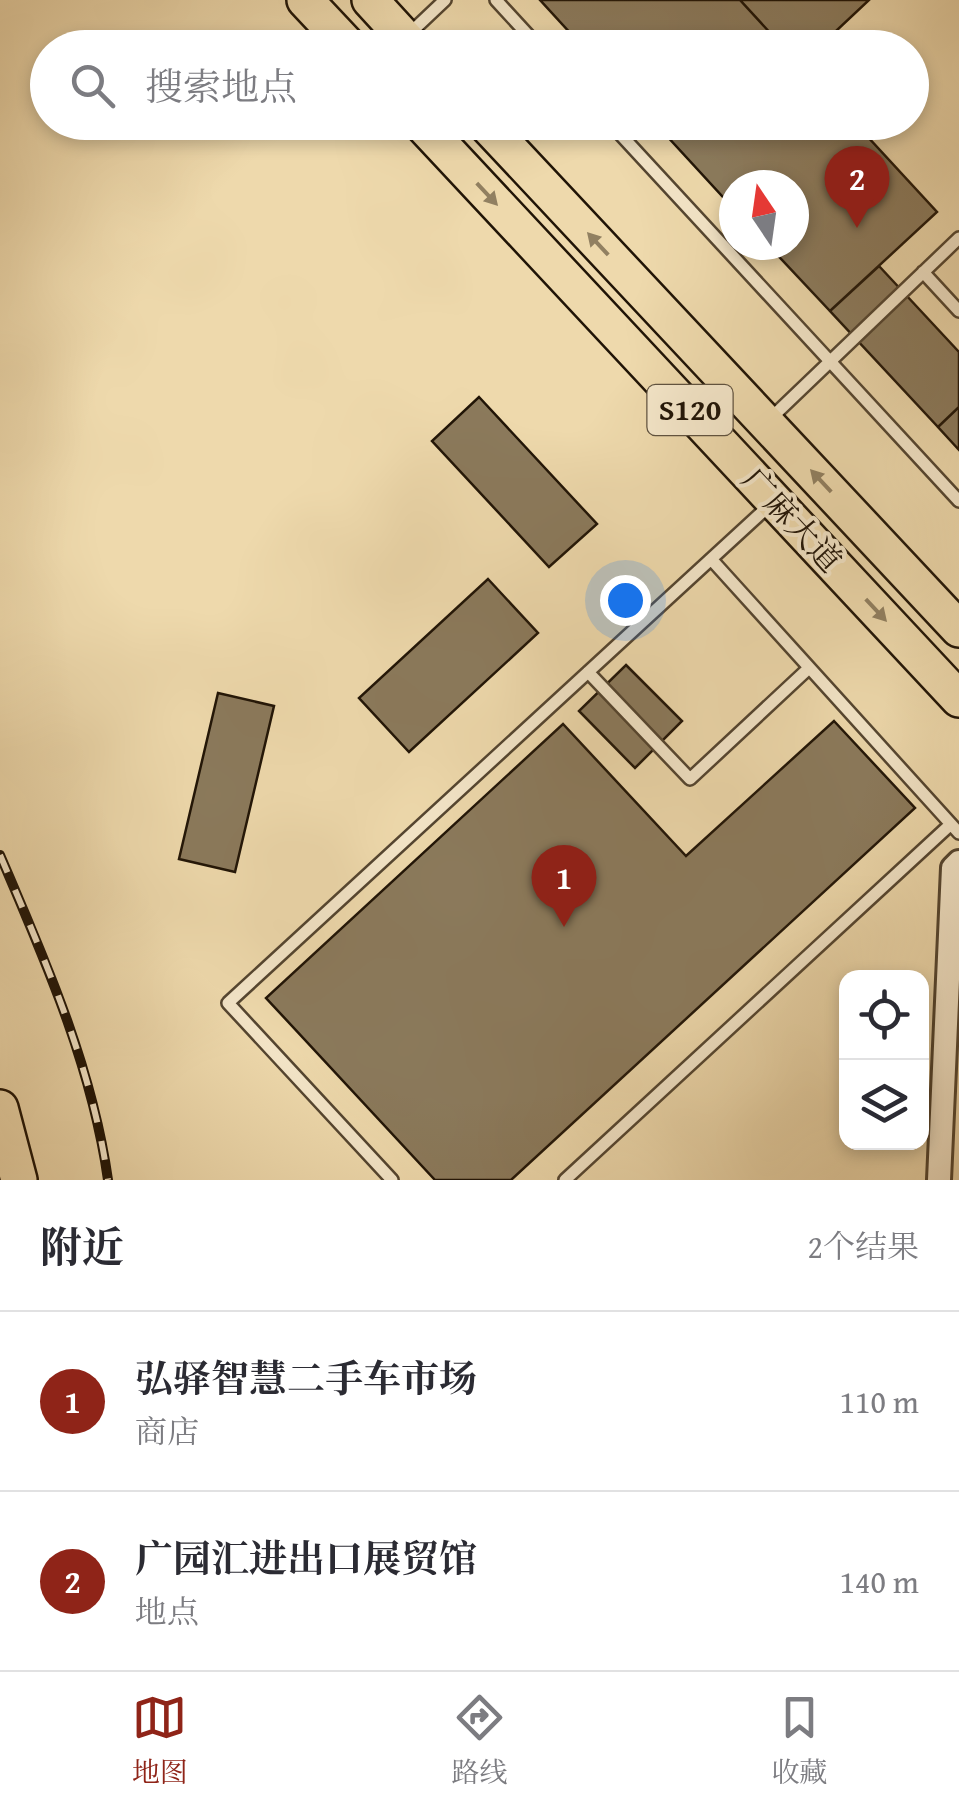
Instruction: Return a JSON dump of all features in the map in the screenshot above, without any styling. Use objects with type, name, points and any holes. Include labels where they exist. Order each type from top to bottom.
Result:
[{"type":"main road","points":[[305,0],[333,30]]},
{"type":"main road","points":[[370,0],[398,30]]},
{"type":"main road","name":"广麻大道","points":[[437,140],[959,698]]},
{"type":"main road","name":"广麻大道","points":[[501,140],[959,629]]},
{"type":"main road","points":[[0,1108],[19,1180]]},
{"type":"street","points":[[938,1180],[953,868],[959,862]]},
{"type":"lane","points":[[420,30],[446,0]]},
{"type":"lane","points":[[496,0],[524,30]]},
{"type":"lane","points":[[626,140],[959,501]]},
{"type":"lane","points":[[766,423],[959,238]]},
{"type":"lane","points":[[923,272],[959,310]]},
{"type":"lane","points":[[392,1180],[228,1003],[775,500]]},
{"type":"lane","points":[[564,1180],[955,829],[711,559]]},
{"type":"lane","points":[[588,672],[690,779],[810,668]]},
{"type":"building","points":[[540,0],[740,0],[768,30],[568,30]]},
{"type":"building","points":[[740,0],[869,0],[837,30],[768,30]]},
{"type":"building","points":[[671,140],[871,140],[937,212],[830,311],[782,260],[809,260],[809,170],[719,170],[719,193]]},
{"type":"building","points":[[879,266],[959,352],[959,407],[938,427],[830,311]]},
{"type":"building","points":[[479,397],[597,524],[549,567],[432,441]]},
{"type":"building","points":[[959,407],[959,450],[938,427]]},
{"type":"building","points":[[488,579],[538,633],[409,752],[359,698]]},
{"type":"building","points":[[626,665],[682,721],[635,768],[579,711]]},
{"type":"building","points":[[218,693],[274,706],[235,872],[179,859]]},
{"type":"building","points":[[834,721],[915,808],[511,1180],[435,1180],[266,998],[563,724],[686,856]]},
{"type":"railway","points":[[0,855],[79,1055],[108,1180]]},
{"type":"place","name":"广园汇进出口展贸馆","points":[[857,228]]},
{"type":"place","name":"弘驿智慧二手车市场","points":[[564,927]]}]
